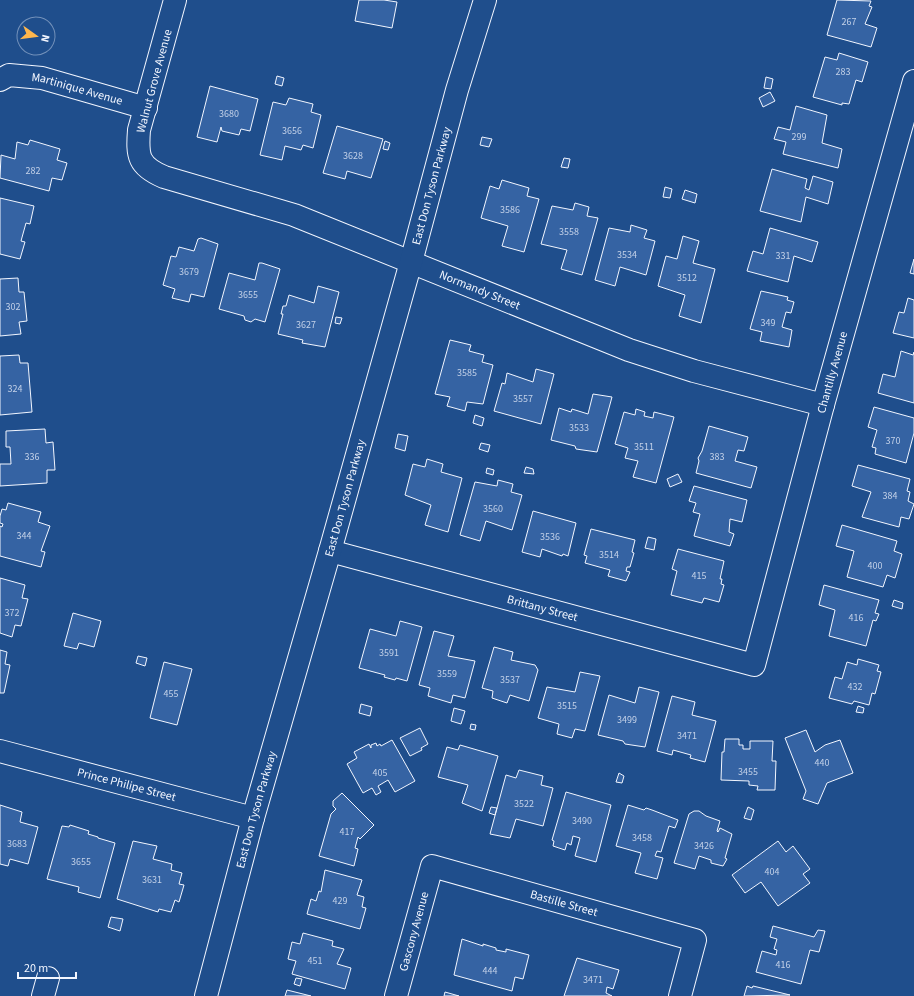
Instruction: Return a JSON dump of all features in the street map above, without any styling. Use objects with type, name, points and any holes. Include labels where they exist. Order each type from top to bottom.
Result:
[{"type":"street","name":"Walnut Grove Avenue","points":[[141,162],[138,149],[139,130],[175,0]]},
{"type":"street","name":"East Don Tyson Parkway","points":[[206,996],[253,818],[411,262],[457,90],[485,0]]},
{"type":"street","name":"Martinique Avenue","points":[[4,78],[42,78],[146,108]]},
{"type":"street","name":"Chantilly Avenue","points":[[754,665],[823,405],[914,81]]},
{"type":"street","name":"Normandy Street","points":[[141,162],[150,172],[164,178],[294,215],[629,350],[694,371],[823,405]]},
{"type":"street","name":"Brittany Street","points":[[330,551],[754,665]]},
{"type":"street","name":"Prince Philipe Street","points":[[0,751],[253,818]]},
{"type":"street","name":"Bastille Street","points":[[432,866],[695,940],[680,996]]},
{"type":"street","name":"Gascony Avenue","points":[[396,996],[432,866]]},
{"type":"building","points":[[359,0],[384,0],[397,2],[392,28],[355,21]]},
{"type":"building","points":[[837,0],[871,1],[869,6],[872,7],[865,24],[877,28],[871,47],[827,35]]},
{"type":"building","points":[[839,53],[868,62],[862,82],[856,80],[849,104],[842,103],[842,105],[813,97],[825,57],[837,60]]},
{"type":"building","points":[[277,76],[284,78],[282,86],[275,84]]},
{"type":"building","points":[[766,77],[773,79],[771,89],[764,88]]},
{"type":"building","points":[[210,86],[258,99],[250,131],[241,129],[239,135],[222,131],[221,127],[217,142],[197,137]]},
{"type":"building","points":[[770,92],[775,101],[763,107],[759,98]]},
{"type":"building","points":[[289,98],[313,104],[311,112],[321,115],[313,148],[303,145],[301,150],[285,146],[282,160],[260,155],[273,102],[286,105]]},
{"type":"building","points":[[796,106],[827,115],[822,143],[842,149],[838,168],[783,154],[786,142],[774,139],[778,127],[790,130]]},
{"type":"building","points":[[337,126],[383,139],[371,178],[347,171],[345,179],[323,173]]},
{"type":"building","points":[[482,137],[492,139],[489,147],[480,145]]},
{"type":"building","points":[[30,140],[60,149],[57,160],[67,163],[62,180],[52,178],[49,191],[0,178],[1,155],[15,159],[17,142],[28,145]]},
{"type":"building","points":[[385,141],[390,143],[388,150],[383,149]]},
{"type":"building","points":[[564,158],[570,159],[568,168],[561,167]]},
{"type":"building","points":[[772,169],[807,179],[805,188],[809,190],[813,176],[833,182],[828,204],[806,197],[801,222],[760,211]]},
{"type":"building","points":[[502,180],[529,188],[527,196],[539,199],[524,252],[502,246],[508,226],[481,218],[490,186],[499,189]]},
{"type":"building","points":[[665,187],[672,189],[670,198],[663,197]]},
{"type":"building","points":[[685,190],[697,194],[695,203],[682,199]]},
{"type":"building","points":[[0,198],[34,206],[30,224],[26,223],[21,241],[25,242],[20,259],[0,254]]},
{"type":"building","points":[[575,203],[589,207],[587,216],[598,218],[582,275],[561,269],[567,250],[541,244],[552,206],[573,210]]},
{"type":"building","points":[[631,225],[647,230],[644,238],[655,241],[646,275],[620,267],[615,286],[595,280],[609,228],[630,232]]},
{"type":"building","points":[[770,228],[818,242],[812,262],[794,256],[788,282],[747,271],[753,251],[763,254]]},
{"type":"building","points":[[683,236],[699,241],[693,263],[715,269],[701,323],[679,316],[685,295],[658,286],[666,256],[677,259]]},
{"type":"building","points":[[201,238],[218,244],[204,297],[191,294],[189,302],[172,298],[175,289],[163,285],[171,256],[176,257],[179,247],[194,251],[198,239]]},
{"type":"building","points":[[914,259],[914,274],[910,273]]},
{"type":"building","points":[[259,263],[280,269],[265,322],[255,319],[251,322],[245,320],[244,316],[219,309],[229,273],[255,280]]},
{"type":"building","points":[[18,278],[19,292],[24,292],[27,321],[19,322],[21,334],[0,336],[0,279]]},
{"type":"building","points":[[318,286],[339,292],[325,347],[302,343],[303,340],[278,334],[283,314],[281,314],[283,306],[286,306],[289,295],[314,303]]},
{"type":"building","points":[[761,291],[788,297],[787,300],[794,302],[791,313],[786,312],[782,327],[792,330],[789,347],[760,341],[762,332],[750,329]]},
{"type":"building","points":[[908,298],[914,300],[914,338],[893,333],[899,312],[904,313]]},
{"type":"building","points":[[336,317],[342,318],[340,324],[335,323]]},
{"type":"building","points":[[450,340],[471,345],[469,351],[484,355],[482,362],[493,365],[483,404],[467,402],[465,411],[447,406],[450,397],[435,394]]},
{"type":"building","points":[[901,351],[913,355],[914,352],[914,403],[878,393],[883,374],[895,377]]},
{"type":"building","points":[[19,355],[20,363],[28,363],[32,412],[0,415],[0,356]]},
{"type":"building","points":[[536,369],[554,374],[541,424],[494,411],[502,383],[505,384],[507,373],[533,382]]},
{"type":"building","points":[[593,394],[612,397],[597,452],[576,449],[575,446],[551,440],[559,408],[571,412],[572,409],[588,414]]},
{"type":"building","points":[[874,407],[914,418],[914,433],[906,463],[875,454],[876,448],[872,447],[877,430],[868,427]]},
{"type":"building","points":[[636,409],[645,412],[644,416],[653,418],[654,412],[674,417],[656,483],[633,477],[638,461],[625,458],[628,448],[615,444],[624,412],[635,415]]},
{"type":"building","points":[[475,415],[484,418],[482,426],[473,423]]},
{"type":"building","points":[[709,426],[748,437],[744,451],[738,450],[735,461],[757,467],[751,488],[696,473],[699,461],[698,458],[702,451]]},
{"type":"building","points":[[45,429],[46,443],[53,442],[55,470],[47,470],[47,483],[0,486],[0,464],[11,464],[10,447],[6,447],[6,431]]},
{"type":"building","points":[[398,434],[408,436],[405,451],[395,448]]},
{"type":"building","points":[[481,443],[490,445],[488,452],[479,449]]},
{"type":"building","points":[[427,459],[443,464],[441,472],[462,478],[448,532],[425,525],[431,505],[405,495],[413,464],[425,467]]},
{"type":"building","points":[[858,465],[910,479],[907,491],[910,492],[908,501],[914,504],[909,519],[901,517],[899,527],[862,517],[871,492],[852,486]]},
{"type":"building","points":[[526,467],[533,469],[534,474],[524,473]]},
{"type":"building","points":[[487,468],[494,470],[493,475],[486,473]]},
{"type":"building","points":[[678,474],[682,482],[670,487],[667,479]]},
{"type":"building","points":[[498,480],[513,484],[511,492],[522,495],[512,530],[486,521],[480,541],[460,535],[475,482],[497,486]]},
{"type":"building","points":[[694,486],[747,500],[742,522],[730,519],[729,532],[734,534],[730,546],[694,536],[700,514],[693,512],[696,503],[689,501]]},
{"type":"building","points":[[8,503],[41,512],[38,522],[50,526],[41,551],[45,552],[41,567],[0,556],[0,526],[2,527],[3,524],[0,523],[0,516],[2,509],[6,510]]},
{"type":"building","points":[[533,511],[576,523],[568,556],[563,554],[562,556],[542,549],[540,557],[522,552]]},
{"type":"building","points":[[842,525],[897,541],[894,551],[902,554],[895,578],[887,575],[883,587],[847,577],[854,551],[836,546]]},
{"type":"building","points":[[591,529],[635,540],[632,552],[634,553],[630,567],[627,567],[626,571],[630,572],[626,581],[608,576],[610,570],[585,563],[587,556],[584,555]]},
{"type":"building","points":[[648,537],[656,539],[654,550],[645,548]]},
{"type":"building","points":[[678,549],[724,561],[720,579],[722,579],[721,584],[724,585],[719,602],[704,598],[702,603],[671,595],[677,571],[672,569]]},
{"type":"building","points":[[0,578],[25,585],[22,598],[28,599],[21,626],[15,625],[12,637],[0,633]]},
{"type":"building","points":[[824,585],[879,600],[875,613],[879,614],[876,621],[873,620],[866,646],[829,636],[835,610],[819,605]]},
{"type":"building","points":[[894,600],[903,603],[902,609],[892,606]]},
{"type":"building","points":[[73,613],[101,621],[94,647],[79,643],[77,649],[64,646]]},
{"type":"building","points":[[400,621],[422,627],[407,681],[396,678],[395,680],[384,677],[385,675],[359,668],[370,629],[396,636]]},
{"type":"building","points":[[434,631],[454,636],[448,656],[475,661],[465,698],[453,695],[451,703],[428,696],[430,688],[419,685]]},
{"type":"building","points":[[494,647],[513,652],[511,660],[535,665],[538,670],[529,701],[510,695],[507,703],[492,698],[493,691],[482,688]]},
{"type":"building","points":[[0,650],[7,652],[5,664],[10,665],[4,693],[0,693]]},
{"type":"building","points":[[138,656],[147,658],[145,666],[136,663]]},
{"type":"building","points":[[858,659],[879,665],[877,671],[881,672],[875,694],[872,693],[869,705],[854,701],[852,704],[829,698],[835,677],[842,679],[847,662],[857,665]]},
{"type":"building","points":[[164,662],[192,669],[177,725],[150,718]]},
{"type":"building","points":[[580,672],[600,676],[585,731],[575,729],[572,738],[557,734],[559,724],[538,718],[547,687],[575,692]]},
{"type":"building","points":[[639,687],[659,692],[645,747],[625,744],[623,741],[598,735],[609,695],[635,703]]},
{"type":"building","points":[[672,696],[695,702],[692,715],[716,721],[705,762],[690,758],[691,755],[673,750],[672,755],[657,751]]},
{"type":"building","points":[[361,704],[372,707],[370,716],[359,713]]},
{"type":"building","points":[[858,706],[864,708],[863,713],[856,712]]},
{"type":"building","points":[[454,708],[465,711],[461,724],[451,721]]},
{"type":"building","points":[[471,724],[476,725],[475,730],[470,729]]},
{"type":"building","points":[[420,728],[428,744],[421,748],[422,750],[410,756],[400,738]]},
{"type":"building","points":[[806,730],[815,752],[825,745],[840,740],[853,773],[827,783],[818,804],[803,799],[806,791],[785,738]]},
{"type":"building","points":[[725,739],[739,739],[739,745],[743,745],[743,749],[750,749],[750,741],[773,741],[772,761],[776,761],[775,790],[757,790],[758,786],[749,785],[749,781],[721,780],[722,752],[724,752]]},
{"type":"building","points":[[392,740],[415,781],[395,792],[388,780],[378,786],[381,792],[376,795],[372,788],[363,793],[347,764],[357,758],[354,752],[369,744],[371,748],[371,745],[376,743],[377,746],[380,744],[381,746]]},
{"type":"building","points":[[460,745],[498,756],[482,811],[462,803],[468,785],[438,777],[447,747],[458,750]]},
{"type":"building","points":[[519,770],[543,776],[541,785],[553,788],[543,826],[516,819],[510,838],[490,834],[506,775],[516,778]]},
{"type":"building","points":[[619,773],[624,776],[622,783],[616,782]]},
{"type":"building","points":[[566,792],[611,805],[596,862],[575,856],[580,838],[573,836],[571,845],[567,843],[565,850],[553,846],[554,841],[552,840]]},
{"type":"building","points":[[342,793],[374,825],[360,839],[358,837],[355,848],[358,849],[354,866],[319,856],[331,814],[336,809],[333,806],[333,801]]},
{"type":"building","points":[[0,805],[22,812],[20,822],[38,827],[28,864],[10,859],[8,866],[0,864]]},
{"type":"building","points":[[628,805],[644,810],[646,808],[678,820],[675,828],[669,826],[661,852],[657,851],[655,856],[663,858],[657,879],[635,873],[641,853],[616,846]]},
{"type":"building","points":[[491,807],[497,808],[495,815],[489,813]]},
{"type":"building","points":[[748,807],[754,810],[751,820],[744,818]]},
{"type":"building","points":[[694,811],[699,811],[706,816],[720,821],[718,832],[720,828],[732,834],[725,858],[727,859],[723,866],[711,863],[711,860],[699,856],[695,869],[674,863],[689,814]]},
{"type":"building","points":[[70,825],[89,831],[88,834],[98,838],[115,843],[100,898],[78,892],[79,887],[47,879],[62,826],[69,827]]},
{"type":"building","points":[[133,841],[157,846],[153,859],[172,864],[171,870],[182,873],[179,884],[184,885],[179,902],[175,900],[171,912],[159,909],[158,912],[117,899]]},
{"type":"building","points":[[778,841],[786,852],[793,846],[810,869],[803,874],[810,883],[778,906],[761,882],[745,893],[732,875]]},
{"type":"building","points":[[325,870],[362,880],[357,895],[364,897],[362,907],[366,908],[360,929],[307,914],[311,899],[316,901],[319,891],[321,892]]},
{"type":"building","points":[[111,917],[123,919],[120,931],[108,927]]},
{"type":"building","points":[[773,926],[814,937],[818,930],[825,931],[819,952],[810,950],[801,984],[756,972],[762,951],[776,955],[777,950],[774,949],[777,939],[770,937]]},
{"type":"building","points":[[303,933],[333,941],[332,946],[344,949],[337,964],[351,968],[345,989],[292,974],[296,961],[288,959],[292,942],[300,944]]},
{"type":"building","points":[[462,939],[483,946],[483,944],[496,948],[496,950],[506,952],[506,949],[529,955],[523,979],[515,977],[512,991],[454,975]]},
{"type":"building","points":[[577,958],[619,970],[613,989],[607,987],[606,993],[612,996],[564,996]]},
{"type":"building","points":[[296,978],[302,979],[300,986],[294,984]]},
{"type":"building","points":[[747,986],[752,988],[753,986],[790,995],[744,996]]},
{"type":"building","points":[[287,990],[311,996],[285,996]]},
{"type":"building","points":[[445,992],[459,996],[444,996]]}]
